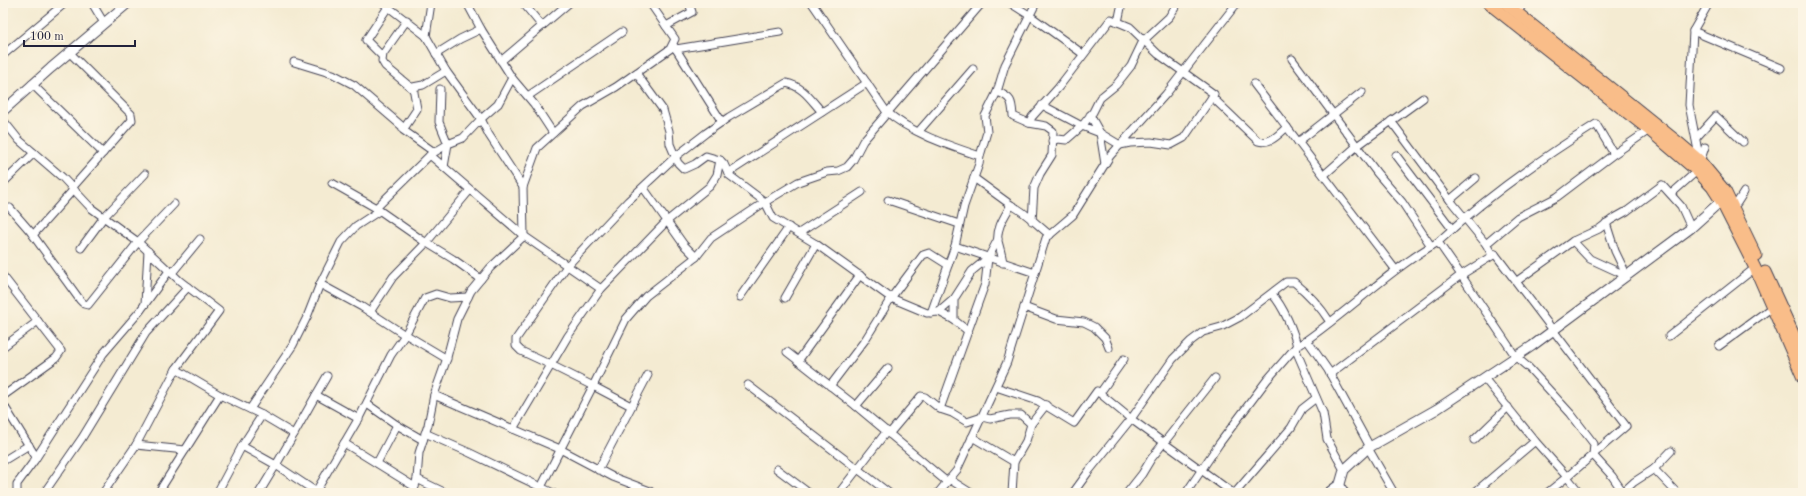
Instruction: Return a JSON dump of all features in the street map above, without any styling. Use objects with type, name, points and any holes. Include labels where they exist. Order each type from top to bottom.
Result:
[{"type":"main road","points":[[1488,3],[1649,130],[1699,166],[1721,201],[1755,268],[1771,308],[1803,378]]},
{"type":"main road","points":[[1505,3],[1679,143],[1699,166],[1725,191],[1803,355]]},
{"type":"street","points":[[3,55],[65,3]]},
{"type":"street","points":[[92,3],[104,23]]},
{"type":"street","points":[[3,111],[69,52],[128,3]]},
{"type":"street","points":[[426,36],[429,7],[431,3]]},
{"type":"street","points":[[468,3],[481,30],[512,78],[528,96],[553,133]]},
{"type":"street","points":[[523,3],[542,26]]},
{"type":"street","points":[[501,61],[569,3]]},
{"type":"street","points":[[650,3],[675,39],[675,46],[722,122]]},
{"type":"street","points":[[666,26],[692,12],[689,3]]},
{"type":"street","points":[[812,3],[888,113],[894,118],[919,131],[980,156]]},
{"type":"street","points":[[539,490],[626,319],[646,296],[696,257],[711,238],[765,202],[798,182],[827,172],[838,171],[846,167],[853,160],[863,142],[982,3]]},
{"type":"street","points":[[1010,3],[1030,15],[1083,54]]},
{"type":"street","points":[[935,312],[955,246],[959,224],[987,132],[985,116],[997,92],[1005,65],[1036,3]]},
{"type":"street","points":[[1118,22],[1122,3]]},
{"type":"street","points":[[1120,11],[1128,3]]},
{"type":"street","points":[[1052,141],[1058,139],[1066,140],[1082,126],[1100,98],[1116,85],[1131,66],[1143,41],[1169,17],[1178,3]]},
{"type":"street","points":[[938,493],[957,470],[1007,362],[1046,238],[1072,215],[1105,164],[1166,94],[1237,3]]},
{"type":"street","points":[[1517,12],[1524,3]]},
{"type":"street","points":[[1699,166],[1696,138],[1689,105],[1693,31],[1709,3]]},
{"type":"street","points":[[414,90],[386,66],[382,61],[382,56],[366,40],[386,5],[426,36],[446,71],[481,119],[523,187]]},
{"type":"street","points":[[1029,123],[1042,105],[1058,88],[1111,19],[1130,27],[1143,41],[1214,94],[1184,138],[1171,145],[1151,142],[1120,145],[1100,133],[1082,126],[1042,105]]},
{"type":"street","points":[[382,56],[407,20]]},
{"type":"street","points":[[436,54],[460,39],[481,30]]},
{"type":"street","points":[[1693,31],[1781,68]]},
{"type":"street","points":[[528,96],[622,32]]},
{"type":"street","points":[[415,486],[419,453],[434,395],[447,359],[457,319],[468,297],[481,279],[490,268],[524,236],[523,187],[537,148],[583,106],[616,87],[675,46],[780,32]]},
{"type":"street","points":[[33,235],[132,120],[126,109],[69,52]]},
{"type":"street","points":[[1292,59],[1377,173],[1461,275],[1516,357],[1529,368],[1571,414],[1594,444],[1593,455],[1612,476],[1623,493],[1634,482],[1654,468],[1671,451]]},
{"type":"street","points":[[294,62],[333,74],[354,85],[404,128],[403,130],[432,154],[444,167],[524,236],[601,289]]},
{"type":"street","points":[[919,131],[973,68]]},
{"type":"street","points":[[404,128],[417,109],[413,87],[423,85],[446,71]]},
{"type":"street","points":[[636,73],[663,110],[669,131],[670,144],[678,163],[684,169],[695,164],[706,156],[720,160],[724,164],[728,173],[765,202],[773,218],[816,244],[891,298],[927,313],[935,312],[954,298],[972,271],[988,258]]},
{"type":"street","points":[[250,409],[292,345],[307,317],[320,284],[341,242],[356,226],[377,210],[432,154],[448,144],[463,138],[498,104],[512,78]]},
{"type":"street","points":[[631,406],[521,351],[515,343],[516,339],[568,266],[628,201],[675,157],[722,122],[786,83],[795,85],[803,91],[822,112]]},
{"type":"street","points":[[728,173],[867,83]]},
{"type":"street","points":[[32,84],[103,153]]},
{"type":"street","points":[[1254,84],[1396,269]]},
{"type":"street","points":[[440,89],[439,122],[448,144],[444,167]]},
{"type":"street","points":[[997,92],[1006,95],[1010,100],[1013,116],[1029,123],[1046,126],[1053,131],[1052,155],[1040,174],[1034,188],[1032,221]]},
{"type":"street","points":[[1298,142],[1362,92]]},
{"type":"street","points":[[1212,97],[1258,141],[1266,142],[1272,140],[1287,127]]},
{"type":"street","points":[[1324,175],[1357,146],[1423,98]]},
{"type":"street","points":[[1090,115],[1100,133],[1105,164]]},
{"type":"street","points":[[1696,138],[1716,116],[1743,142]]},
{"type":"street","points":[[3,120],[19,140],[73,189],[91,208],[138,242],[170,272],[219,311],[176,368],[136,445],[103,493]]},
{"type":"street","points":[[1391,121],[1450,200],[1486,244],[1491,253],[1495,254],[1517,282],[1552,331],[1626,426],[1547,493]]},
{"type":"street","points":[[1186,493],[1203,470],[1219,444],[1259,391],[1296,348],[1339,316],[1396,269],[1435,244],[1464,217],[1550,153],[1596,124],[1614,154]]},
{"type":"street","points":[[1486,244],[1518,217],[1557,197],[1614,154],[1649,130]]},
{"type":"street","points":[[1671,194],[1699,166],[1705,147]]},
{"type":"street","points":[[3,183],[34,153]]},
{"type":"street","points":[[1396,155],[1452,229]]},
{"type":"street","points":[[513,429],[568,336],[601,289],[667,221],[710,186],[717,175],[720,160]]},
{"type":"street","points":[[81,248],[104,217],[144,174]]},
{"type":"street","points":[[974,178],[1011,205],[1022,210],[1032,221],[1050,235]]},
{"type":"street","points":[[1450,200],[1476,178]]},
{"type":"street","points":[[332,184],[377,210],[481,279]]},
{"type":"street","points":[[1517,282],[1574,241],[1599,229],[1627,211],[1662,185],[1681,206],[1691,228]]},
{"type":"street","points":[[645,186],[645,190],[684,245],[696,257]]},
{"type":"street","points":[[370,312],[393,277],[426,243],[470,190]]},
{"type":"street","points":[[799,233],[862,192]]},
{"type":"street","points":[[1733,206],[1737,203],[1744,192]]},
{"type":"street","points":[[888,200],[959,224]]},
{"type":"street","points":[[1328,493],[1340,484],[1344,470],[1369,447],[1437,409],[1516,357],[1691,228],[1721,201]]},
{"type":"street","points":[[10,208],[33,235],[80,300],[84,304],[88,305],[138,242],[174,204]]},
{"type":"street","points":[[1003,263],[998,239],[999,228],[1011,205]]},
{"type":"street","points":[[1606,224],[1614,251],[1627,276]]},
{"type":"street","points":[[740,297],[789,228]]},
{"type":"street","points":[[17,493],[17,484],[103,354],[170,272],[200,239]]},
{"type":"street","points":[[940,409],[985,284],[988,258],[998,239]]},
{"type":"street","points":[[1574,241],[1590,259],[1627,276]]},
{"type":"street","points":[[785,298],[816,244]]},
{"type":"street","points":[[955,246],[1035,273]]},
{"type":"street","points":[[145,304],[148,251]]},
{"type":"street","points":[[830,386],[866,340],[891,298],[926,253],[948,265]]},
{"type":"street","points":[[1330,374],[1461,275],[1495,254]]},
{"type":"street","points":[[1669,336],[1755,268]]},
{"type":"street","points":[[798,362],[860,275]]},
{"type":"street","points":[[3,276],[61,351],[60,354],[3,396]]},
{"type":"street","points":[[1074,493],[1174,359],[1191,341],[1203,332],[1221,327],[1240,317],[1286,282],[1294,282],[1308,293],[1330,322]]},
{"type":"street","points":[[320,284],[370,312],[447,359]]},
{"type":"street","points":[[44,493],[82,438],[146,333],[188,287]]},
{"type":"street","points":[[242,446],[276,465],[316,492],[359,419],[391,355],[405,334],[425,298],[436,294],[450,298],[468,297]]},
{"type":"street","points":[[1272,294],[1278,300],[1294,331],[1296,348],[1323,413],[1327,439],[1344,470]]},
{"type":"street","points":[[954,298],[954,320]]},
{"type":"street","points":[[1024,307],[1056,318],[1084,322],[1094,327],[1105,338],[1109,348]]},
{"type":"street","points":[[1720,346],[1771,308]]},
{"type":"street","points":[[935,312],[954,320],[968,331]]},
{"type":"street","points":[[3,347],[38,321]]},
{"type":"street","points":[[1307,340],[1330,374],[1394,493]]},
{"type":"street","points":[[787,352],[948,480],[971,493]]},
{"type":"street","points":[[1100,393],[1124,359]]},
{"type":"street","points":[[176,368],[220,395],[262,414],[294,434]]},
{"type":"street","points":[[856,406],[888,368]]},
{"type":"street","points":[[598,470],[648,375]]},
{"type":"street","points":[[259,493],[327,376]]},
{"type":"street","points":[[1127,493],[1215,378]]},
{"type":"street","points":[[1484,378],[1535,441],[1580,493]]},
{"type":"street","points":[[748,385],[889,493]]},
{"type":"street","points":[[996,387],[1038,401],[1074,423],[1097,391],[1164,443],[1234,493],[1291,428],[1302,409],[1316,398]]},
{"type":"street","points":[[158,493],[220,395]]},
{"type":"street","points":[[316,395],[359,419]]},
{"type":"street","points":[[434,395],[560,449],[612,477],[651,492]]},
{"type":"street","points":[[839,493],[888,432],[920,396],[925,397],[940,409],[952,413],[967,422],[982,416],[990,419],[1010,415],[1021,415],[1031,424]]},
{"type":"street","points":[[3,404],[36,457]]},
{"type":"street","points":[[366,404],[397,425],[468,452],[539,490],[553,493]]},
{"type":"street","points":[[1012,493],[1014,462],[1026,441],[1031,424],[1046,405]]},
{"type":"street","points":[[1474,440],[1508,407]]},
{"type":"street","points":[[217,493],[242,446],[262,414]]},
{"type":"street","points":[[377,463],[397,425]]},
{"type":"street","points":[[972,437],[1014,462]]},
{"type":"street","points":[[1474,493],[1535,441]]},
{"type":"street","points":[[344,443],[415,486],[446,493]]},
{"type":"street","points":[[3,461],[29,445]]},
{"type":"street","points":[[136,445],[185,450]]},
{"type":"street","points":[[777,468],[809,493]]},
{"type":"street","points":[[1654,468],[1678,493]]},
{"type":"street","points":[[1340,484],[1345,493]]}]
